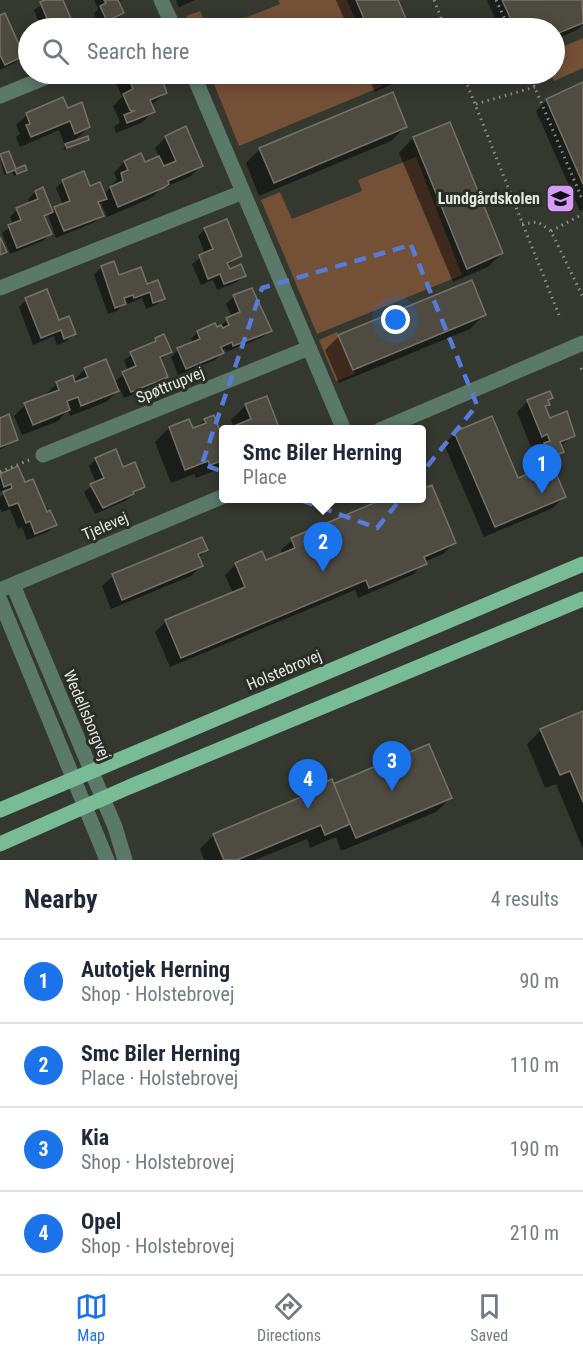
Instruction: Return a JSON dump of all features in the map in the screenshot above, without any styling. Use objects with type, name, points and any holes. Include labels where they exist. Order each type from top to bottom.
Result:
[{"type":"main road","name":"Holstebrovej","points":[[0,810],[583,564]]},
{"type":"main road","points":[[0,844],[583,599]]},
{"type":"street","points":[[161,0],[166,18]]},
{"type":"street","points":[[0,96],[29,84]]},
{"type":"street","points":[[197,84],[342,425]]},
{"type":"street","points":[[0,288],[243,192]]},
{"type":"street","points":[[389,425],[583,343]]},
{"type":"street","name":"Spøttrupvej","points":[[43,455],[309,348]]},
{"type":"street","name":"Tjelevej","points":[[7,587],[219,498]]},
{"type":"street","name":"Wedellsborgvej","points":[[7,587],[91,771],[125,860]]},
{"type":"street","points":[[0,600],[107,860]]},
{"type":"path","points":[[434,0],[442,18]]},
{"type":"path","points":[[496,0],[504,18]]},
{"type":"path","points":[[467,84],[559,315]]},
{"type":"path","points":[[534,84],[583,201]]},
{"type":"path","points":[[475,104],[535,87]]},
{"type":"path","points":[[551,231],[583,214]]},
{"type":"path","points":[[522,224],[538,222],[551,231],[583,297]]},
{"type":"path","points":[[581,368],[583,373]]},
{"type":"path","points":[[0,472],[43,455]]},
{"type":"highlighted area","points":[[411,245],[477,405],[377,528],[202,464],[262,288]]},
{"type":"shaded area","points":[[278,0],[347,0],[355,18],[245,18],[280,4]]},
{"type":"shaded area","points":[[200,11],[203,18],[187,18],[186,16]]},
{"type":"shaded area","points":[[583,38],[583,68],[565,76],[565,46]]},
{"type":"shaded area","points":[[214,84],[382,84],[383,86],[239,146]]},
{"type":"shaded area","points":[[416,157],[462,275],[317,334],[261,200],[280,192],[292,219],[362,191],[358,180]]},
{"type":"shaded area","points":[[337,332],[355,374],[336,381],[319,340]]},
{"type":"building","points":[[63,0],[71,18],[47,18],[40,2]]},
{"type":"building","points":[[104,0],[118,0],[124,13],[113,18],[106,18],[100,6],[106,3]]},
{"type":"building","points":[[356,0],[398,0],[406,18],[364,18]]},
{"type":"building","points":[[502,0],[582,0],[583,23],[565,30],[565,18],[510,18]]},
{"type":"building","points":[[5,13],[18,42],[18,59],[5,65],[0,55],[0,15]]},
{"type":"building","points":[[583,82],[583,184],[546,99]]},
{"type":"building","points":[[131,84],[164,84],[167,93],[150,100],[155,112],[127,123],[124,115],[134,111],[130,110],[123,94],[133,89]]},
{"type":"building","points":[[393,92],[407,127],[274,183],[259,148]]},
{"type":"building","points":[[63,97],[68,108],[82,102],[90,127],[75,134],[70,121],[31,137],[26,125],[30,124],[26,113]]},
{"type":"building","points":[[450,122],[503,253],[467,269],[413,137]]},
{"type":"building","points":[[186,126],[203,166],[168,181],[169,184],[163,188],[118,207],[110,187],[123,181],[121,173],[128,170],[124,161],[141,153],[145,162],[159,156],[164,166],[176,161],[165,136]]},
{"type":"building","points":[[88,136],[89,140],[67,148],[65,144]]},
{"type":"building","points":[[9,151],[16,169],[25,165],[27,170],[17,174],[15,170],[7,173],[0,154]]},
{"type":"building","points":[[84,171],[90,186],[100,182],[107,199],[98,202],[104,216],[64,231],[54,207],[70,201],[62,180]]},
{"type":"building","points":[[43,187],[53,212],[44,216],[52,234],[17,248],[8,225],[21,220],[16,208],[38,199],[35,191]]},
{"type":"building","points":[[227,219],[242,256],[227,263],[230,269],[241,264],[246,276],[224,284],[220,274],[208,279],[199,255],[213,249],[204,228]]},
{"type":"building","points":[[0,237],[7,252],[0,255]]},
{"type":"building","points":[[114,261],[119,275],[141,267],[147,284],[158,280],[165,299],[153,303],[150,292],[134,298],[133,295],[124,298],[126,304],[115,308],[101,266]]},
{"type":"building","points":[[472,280],[486,315],[353,370],[338,335]]},
{"type":"building","points":[[252,288],[272,331],[233,346],[232,342],[221,347],[224,353],[186,369],[177,348],[200,339],[197,331],[215,323],[217,327],[221,325],[223,328],[229,325],[226,318],[240,312],[233,295]]},
{"type":"building","points":[[47,289],[59,320],[69,316],[76,334],[64,339],[61,330],[41,338],[25,298]]},
{"type":"building","points":[[164,334],[172,352],[160,357],[168,377],[131,392],[122,372],[136,366],[130,352],[156,341],[155,338]]},
{"type":"building","points":[[106,359],[119,391],[81,406],[78,397],[67,401],[70,410],[33,425],[24,403],[59,390],[56,382],[73,375],[75,382],[88,377],[84,368]]},
{"type":"building","points":[[550,391],[553,398],[548,400],[550,405],[545,406],[550,418],[567,411],[575,436],[560,442],[564,452],[549,458],[544,443],[550,441],[547,434],[542,437],[527,400]]},
{"type":"building","points":[[267,396],[278,425],[236,425],[251,419],[245,404]]},
{"type":"building","points":[[9,414],[18,440],[0,447],[0,418]]},
{"type":"building","points":[[214,415],[219,428],[219,462],[210,465],[208,461],[185,470],[169,427],[189,419],[193,428],[206,423],[204,419]]},
{"type":"building","points":[[492,416],[518,478],[552,464],[566,497],[495,527],[454,432]]},
{"type":"building","points":[[116,449],[123,467],[135,462],[145,487],[103,508],[90,484],[104,478],[95,458]]},
{"type":"building","points":[[18,466],[25,482],[33,479],[47,512],[50,510],[57,525],[35,534],[30,521],[26,523],[18,503],[9,506],[3,492],[12,488],[11,484],[4,487],[0,474]]},
{"type":"building","points":[[432,485],[456,543],[424,557],[427,564],[369,588],[366,580],[181,658],[165,620],[245,587],[235,563],[262,551],[266,560],[295,548],[291,538],[374,503],[426,503],[426,487]]},
{"type":"building","points":[[202,537],[208,550],[198,554],[203,566],[122,600],[112,574]]},
{"type":"building","points":[[583,711],[583,802],[570,771],[560,775],[540,729]]},
{"type":"building","points":[[429,744],[452,798],[356,838],[333,784]]},
{"type":"building","points":[[332,779],[350,824],[325,835],[321,825],[237,860],[224,860],[213,834],[308,794],[306,790]]},
{"type":"place","name":"Lundgårdskolen","points":[[561,198]]},
{"type":"place","name":"Autotjek Herning","points":[[542,494]]},
{"type":"place","name":"Smc Biler Herning","points":[[323,572]]},
{"type":"place","name":"Kia","points":[[392,791]]},
{"type":"place","name":"Opel","points":[[308,809]]}]
